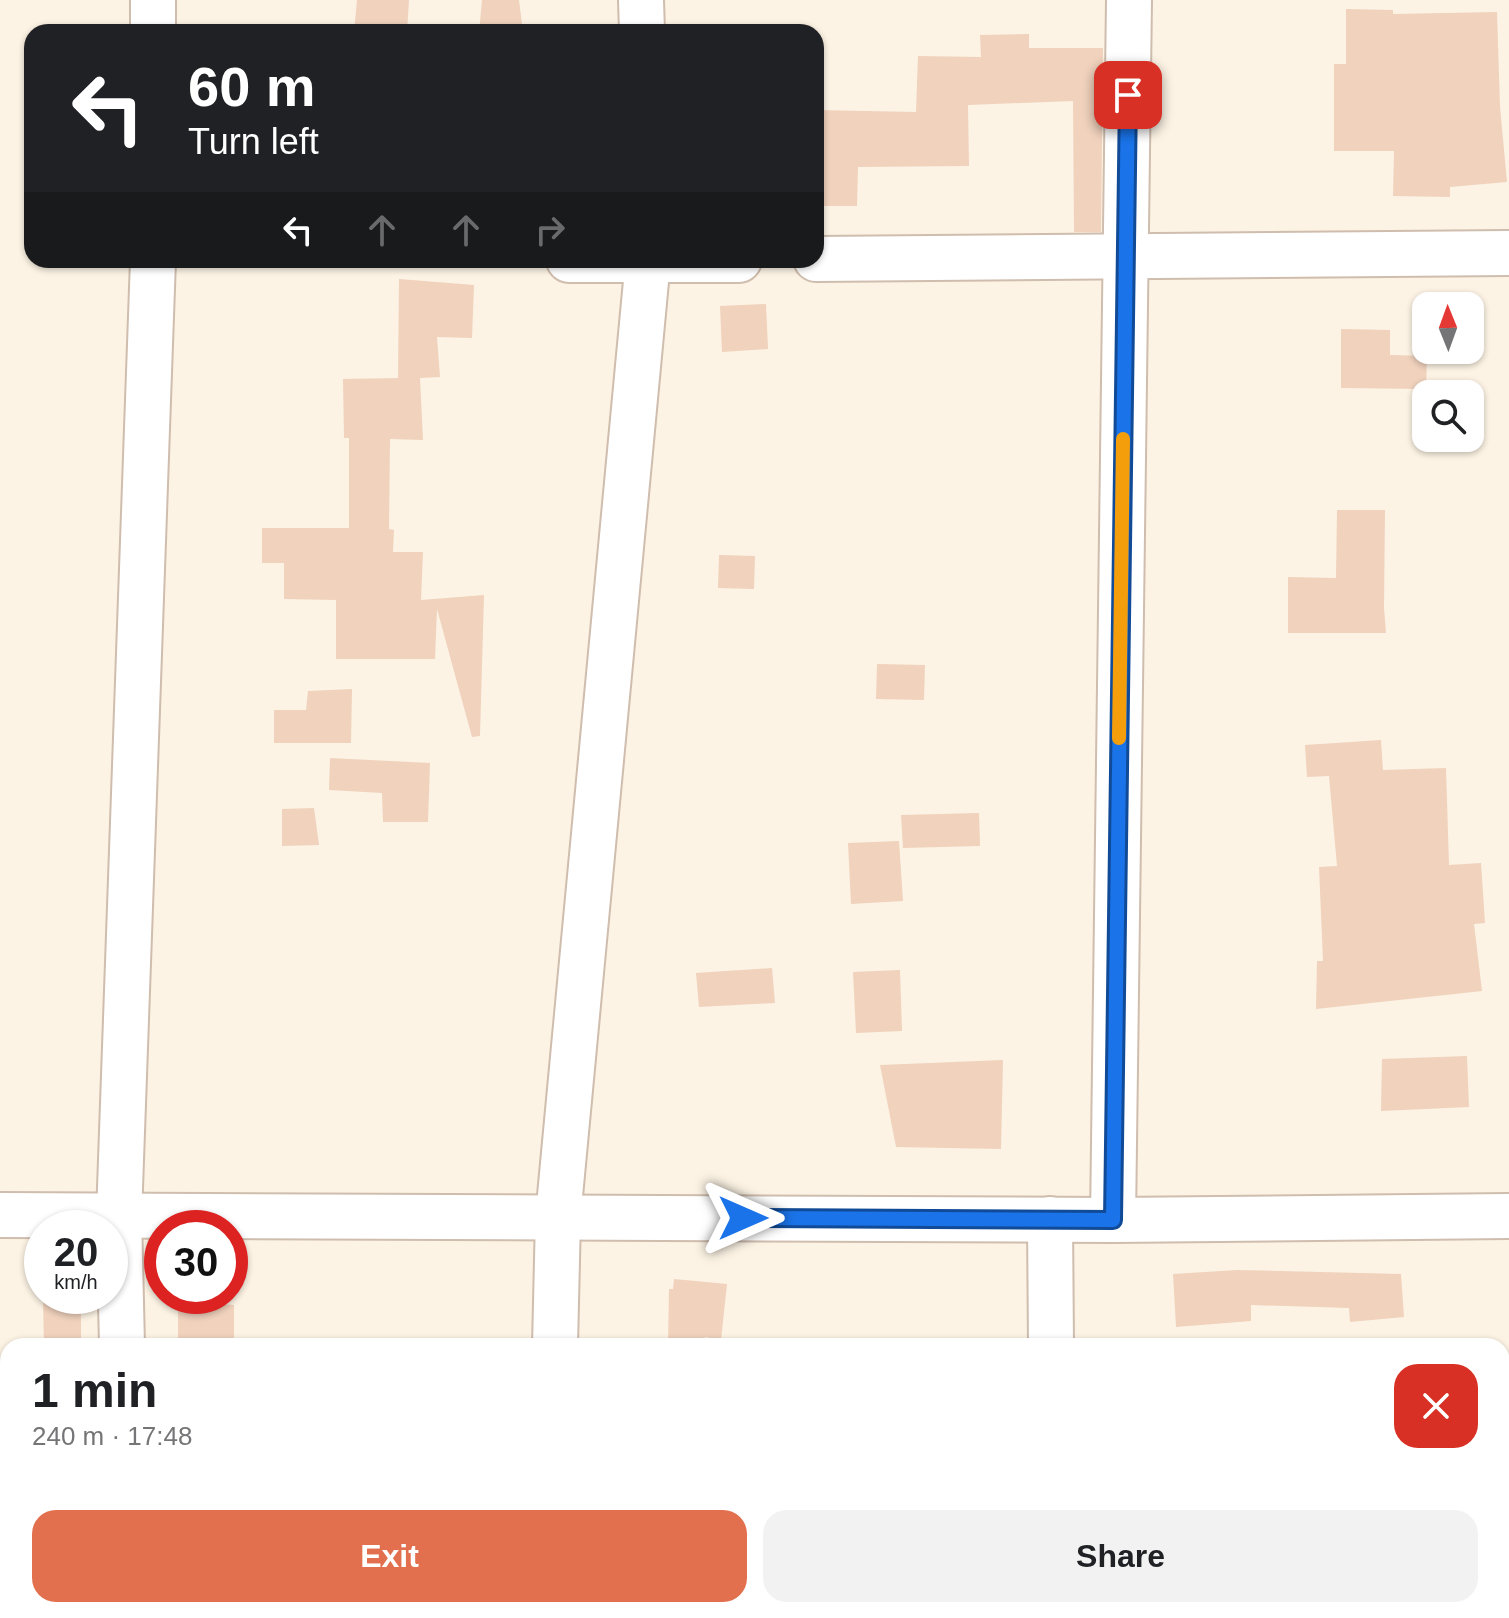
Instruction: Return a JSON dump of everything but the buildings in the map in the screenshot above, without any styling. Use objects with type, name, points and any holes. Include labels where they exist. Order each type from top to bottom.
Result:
[{"type":"street","points":[[153,0],[153,24]]},
{"type":"street","points":[[641,0],[642,24]]},
{"type":"street","points":[[1113,1220],[1129,0]]},
{"type":"street","points":[[824,259],[1509,253]]},
{"type":"street","points":[[119,1210],[153,268]]},
{"type":"street","points":[[555,1338],[558,1217],[647,268]]},
{"type":"street","points":[[0,1215],[24,1215]]},
{"type":"street","points":[[128,1216],[1113,1220],[1509,1216]]},
{"type":"street","points":[[1050,1219],[1051,1338]]},
{"type":"street","points":[[121,1314],[122,1338]]},
{"type":"slow traffic","points":[[1119,738],[1123,439]]},
{"type":"route","points":[[743,1218],[1113,1220],[1128,95]]}]
